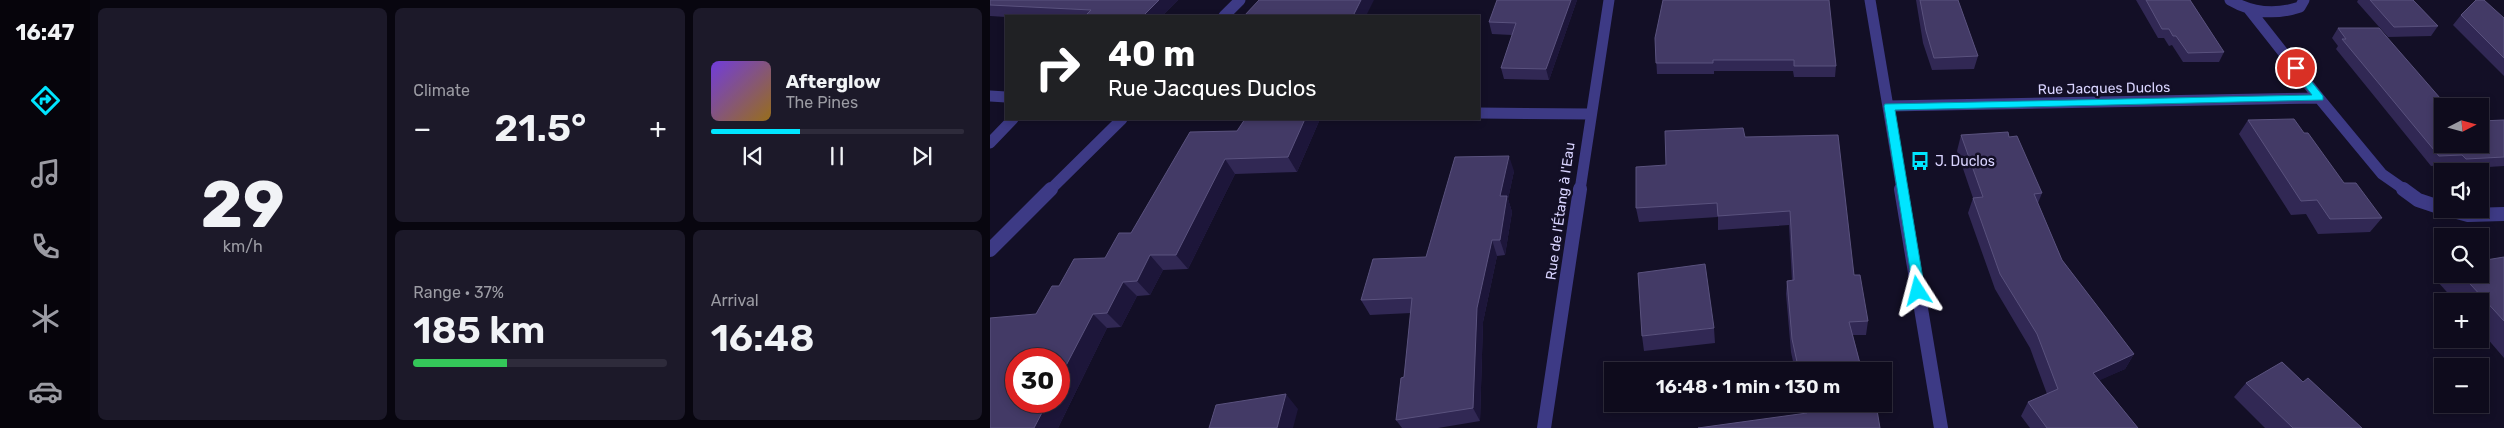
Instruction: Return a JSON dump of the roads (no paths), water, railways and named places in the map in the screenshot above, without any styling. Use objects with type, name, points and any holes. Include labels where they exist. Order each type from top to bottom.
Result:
[{"type":"street","points":[[1225,15],[1240,0]]},
{"type":"street","name":"Rue de l'Étang à l'Eau","points":[[1544,428],[1609,0]]},
{"type":"street","points":[[1870,0],[1941,428]]},
{"type":"street","points":[[2230,0],[2248,8],[2278,12],[2291,11],[2300,6],[2304,0]]},
{"type":"street","points":[[2248,8],[2382,174],[2418,200],[2434,205]]},
{"type":"street","points":[[990,96],[1005,97]]},
{"type":"street","name":"Rue Jacques Duclos","points":[[1889,106],[1920,107],[2319,98]]},
{"type":"street","points":[[1480,113],[1591,114]]},
{"type":"street","points":[[990,143],[1012,120]]},
{"type":"street","points":[[990,250],[1121,120]]},
{"type":"street","points":[[2489,215],[2503,215]]},
{"type":"place","name":"J. Duclos","points":[[1920,161]]}]
